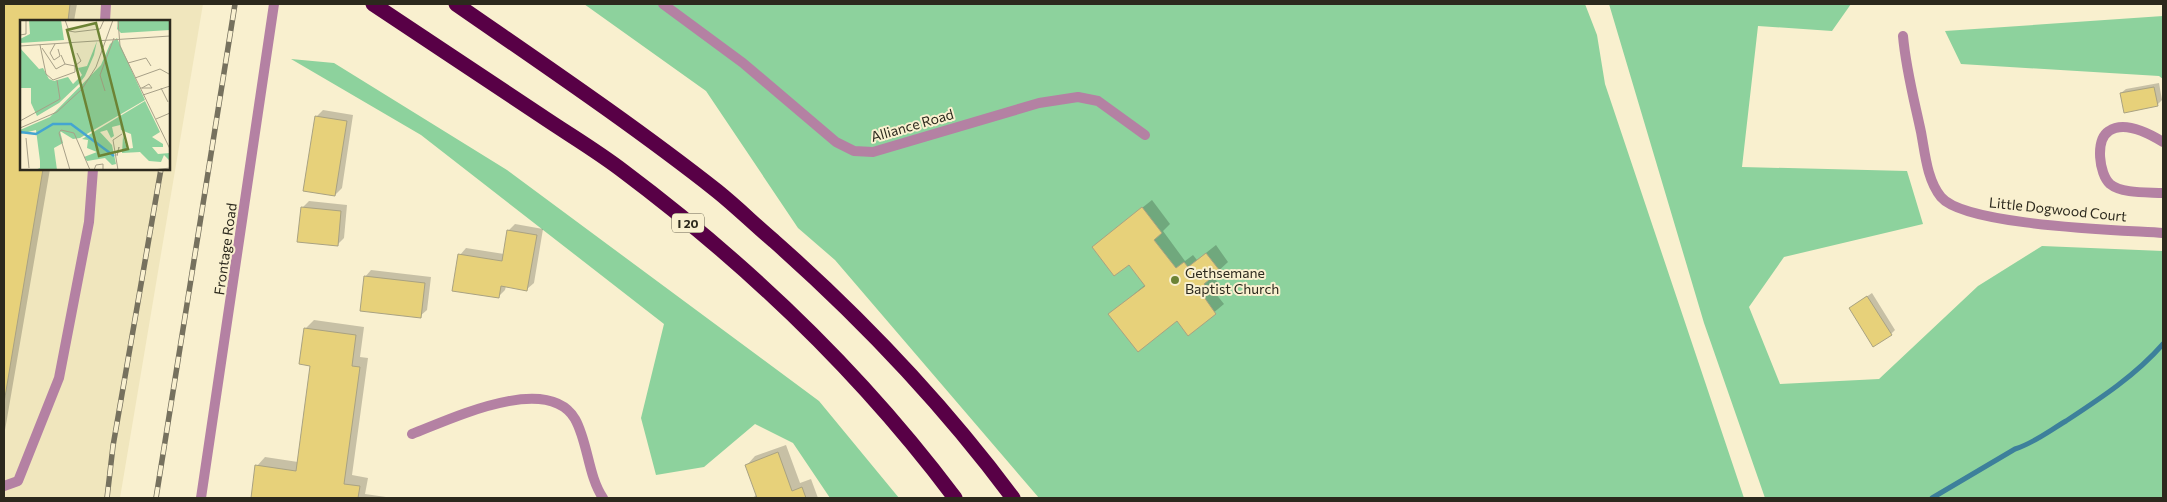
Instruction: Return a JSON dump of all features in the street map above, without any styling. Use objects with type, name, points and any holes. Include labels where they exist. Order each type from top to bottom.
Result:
[{"type":"highway","name":"I 20","points":[[373,4],[622,170],[686,221],[783,307],[838,362],[925,459],[955,498]]},
{"type":"highway","points":[[456,4],[628,124],[719,193],[820,282],[878,338],[982,457],[1014,498]]},
{"type":"street","points":[[105,20],[106,4]]},
{"type":"street","name":"Frontage Road","points":[[201,498],[274,4]]},
{"type":"street","name":"Alliance Road","points":[[663,4],[743,63],[836,142],[854,151],[873,152],[1039,103],[1078,97],[1098,102],[1145,135]]},
{"type":"street","name":"Little Dogwood Court","points":[[1903,36],[1907,75],[1927,163],[1933,183],[1942,199],[1971,212],[2008,220],[2077,228],[2163,233]]},
{"type":"street","points":[[2163,142],[2136,129],[2120,127],[2109,131],[2103,137],[2100,151],[2102,170],[2111,184],[2121,188],[2163,193]]},
{"type":"street","points":[[4,486],[18,481],[59,378],[89,222],[93,170]]},
{"type":"street","points":[[412,434],[506,400],[536,399],[561,405],[574,419],[603,498]]},
{"type":"shaded area","points":[[4,4],[203,4],[120,498],[4,498]]},
{"type":"green space","points":[[584,4],[1585,4],[1597,35],[1605,84],[1744,498],[1039,498],[835,260],[798,228],[706,91]]},
{"type":"green space","points":[[1609,4],[1851,4],[1832,31],[1758,26],[1742,167],[1907,171],[1923,224],[1784,257],[1749,307],[1780,384],[1879,379],[1978,286],[2042,246],[2163,251],[2163,498],[1765,498],[1704,323]]},
{"type":"green space","points":[[2163,16],[2163,79],[2159,76],[1961,64],[1945,31]]},
{"type":"green space","points":[[291,59],[334,63],[507,170],[819,401],[899,498],[830,498],[793,443],[755,424],[704,467],[656,475],[641,418],[664,324],[421,135]]},
{"type":"building","points":[[4,4],[70,4],[68,20],[20,20],[20,170],[43,170],[4,403]]},
{"type":"building","points":[[2154,87],[2158,106],[2124,113],[2120,93]]},
{"type":"building","points":[[315,116],[347,121],[335,196],[303,191]]},
{"type":"building","points":[[301,207],[341,211],[338,246],[297,242]]},
{"type":"building","name":"Gethsemane Baptist Church","points":[[1142,207],[1162,233],[1154,240],[1176,268],[1184,262],[1188,267],[1206,253],[1220,271],[1204,284],[1211,292],[1204,297],[1216,314],[1188,336],[1177,321],[1138,352],[1108,314],[1145,286],[1129,265],[1114,276],[1092,247]]},
{"type":"building","points":[[507,230],[537,235],[527,291],[501,286],[499,298],[452,291],[458,254],[502,261]]},
{"type":"building","points":[[364,276],[425,283],[421,318],[360,311]]},
{"type":"building","points":[[1867,296],[1892,335],[1873,347],[1849,308]]},
{"type":"building","points":[[304,328],[356,335],[352,366],[360,367],[344,484],[360,486],[358,498],[251,498],[255,465],[296,471],[310,366],[299,364]]},
{"type":"building","points":[[778,452],[792,491],[802,487],[806,498],[757,498],[745,465]]},
{"type":"waterway","points":[[1932,498],[2015,449],[2035,440],[2105,395],[2130,376],[2163,344]]},
{"type":"railway","points":[[156,498],[235,4]]},
{"type":"railway","points":[[107,498],[113,446],[161,170]]},
{"type":"place","name":"Gethsemane Baptist Church","points":[[1175,280]]}]
